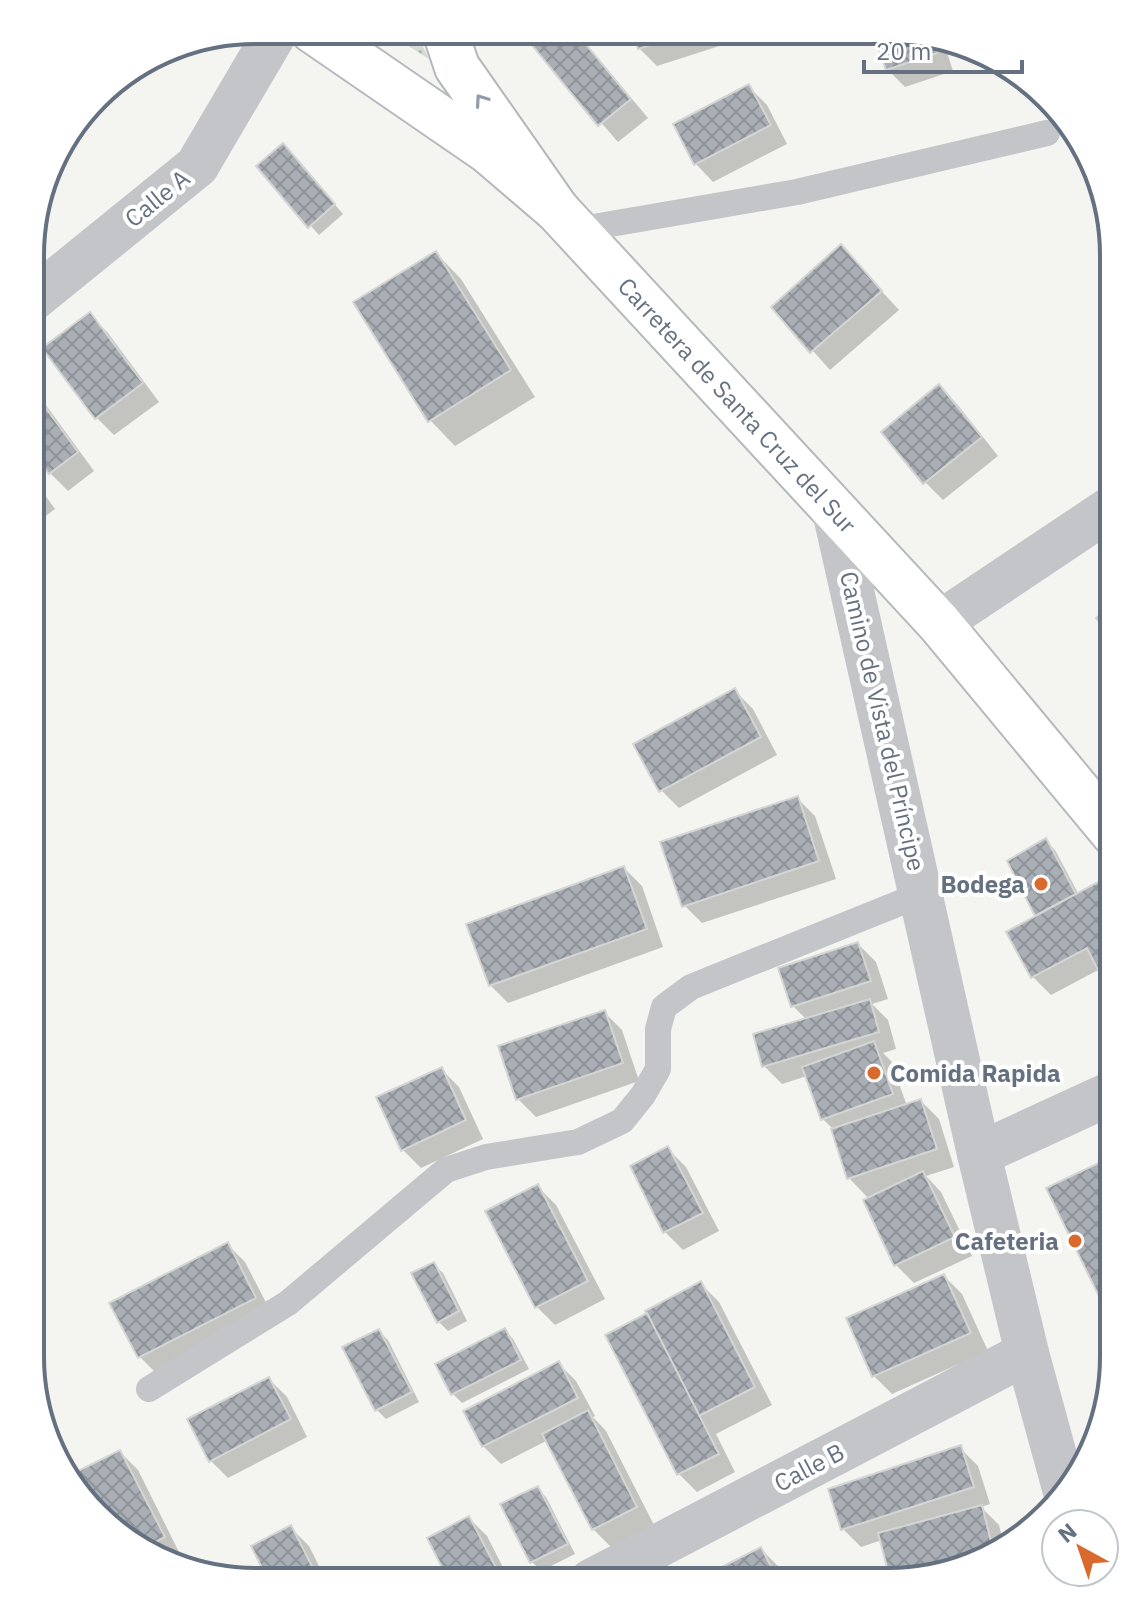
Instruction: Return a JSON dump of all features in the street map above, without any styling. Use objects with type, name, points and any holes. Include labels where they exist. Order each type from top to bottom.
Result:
[{"type":"main road","name":"Carretera de Santa Cruz del Sur","points":[[332,44],[488,151],[566,220],[939,623],[1100,817]]},
{"type":"main road","points":[[449,44],[457,67],[566,220]]},
{"type":"street","name":"Calle A","points":[[44,290],[197,166],[269,44]]},
{"type":"street","name":"Camino de Vista del Príncipe","points":[[834,511],[979,1154],[1061,1478]]},
{"type":"street","points":[[939,623],[1100,515]]},
{"type":"street","points":[[979,1154],[1100,1098]]},
{"type":"street","name":"Calle B","points":[[616,1568],[1027,1353]]},
{"type":"lane","points":[[566,220],[797,192],[1047,133]]},
{"type":"lane","points":[[149,1389],[288,1303],[446,1170],[486,1157],[578,1142],[622,1121],[643,1095],[658,1069],[658,1029],[664,1007],[691,987],[922,894]]},
{"type":"shaded area","points":[[405,44],[422,44],[429,59]]},
{"type":"building","points":[[531,44],[586,44],[631,99],[598,126]]},
{"type":"building","points":[[636,44],[654,44],[638,49]]},
{"type":"building","points":[[877,44],[936,50],[937,53],[886,70]]},
{"type":"building","points":[[749,84],[771,125],[694,165],[673,124]]},
{"type":"building","points":[[283,143],[335,204],[308,228],[256,166]]},
{"type":"building","points":[[841,244],[882,291],[810,353],[771,307]]},
{"type":"building","points":[[436,251],[511,370],[428,422],[353,302]]},
{"type":"building","points":[[90,312],[143,383],[95,419],[44,351],[44,346]]},
{"type":"building","points":[[939,384],[982,437],[923,484],[881,432]]},
{"type":"building","points":[[44,405],[78,452],[49,474],[44,467]]},
{"type":"building","points":[[735,688],[761,737],[659,792],[633,744]]},
{"type":"building","points":[[798,796],[819,861],[682,907],[660,842]]},
{"type":"building","points":[[1046,838],[1076,894],[1035,916],[1007,861]]},
{"type":"building","points":[[624,866],[647,929],[489,986],[466,924]]},
{"type":"building","points":[[1100,881],[1100,974],[1087,948],[1031,978],[1006,932]]},
{"type":"building","points":[[858,942],[871,981],[791,1007],[778,968]]},
{"type":"building","points":[[870,999],[879,1032],[762,1067],[753,1034]]},
{"type":"building","points":[[605,1010],[623,1063],[516,1100],[498,1046]]},
{"type":"building","points":[[874,1041],[893,1094],[821,1120],[802,1067]]},
{"type":"building","points":[[442,1067],[466,1120],[401,1151],[376,1097]]},
{"type":"building","points":[[921,1099],[937,1149],[847,1179],[831,1129]]},
{"type":"building","points":[[668,1146],[703,1213],[663,1233],[630,1166]]},
{"type":"building","points":[[1100,1162],[1100,1298],[1046,1188]]},
{"type":"building","points":[[923,1171],[955,1237],[894,1266],[863,1200]]},
{"type":"building","points":[[538,1184],[588,1281],[535,1308],[485,1211]]},
{"type":"building","points":[[228,1242],[256,1298],[138,1358],[109,1303]]},
{"type":"building","points":[[434,1262],[459,1311],[437,1323],[411,1273]]},
{"type":"building","points":[[944,1274],[971,1333],[872,1377],[846,1318]]},
{"type":"building","points":[[701,1281],[755,1387],[699,1416],[645,1311]]},
{"type":"building","points":[[647,1313],[719,1454],[677,1475],[605,1335]]},
{"type":"building","points":[[505,1328],[521,1360],[451,1395],[435,1364]]},
{"type":"building","points":[[379,1329],[412,1392],[375,1411],[342,1347]]},
{"type":"building","points":[[559,1361],[578,1398],[482,1447],[463,1411]]},
{"type":"building","points":[[269,1377],[291,1419],[209,1462],[187,1419]]},
{"type":"building","points":[[588,1410],[637,1507],[592,1530],[542,1434]]},
{"type":"building","points":[[961,1445],[974,1487],[841,1530],[828,1489]]},
{"type":"building","points":[[120,1450],[165,1537],[155,1542],[127,1524],[106,1506],[78,1471]]},
{"type":"building","points":[[538,1486],[568,1544],[530,1563],[500,1504]]},
{"type":"building","points":[[982,1505],[991,1541],[957,1557],[930,1564],[887,1568],[878,1533]]},
{"type":"building","points":[[469,1516],[496,1568],[442,1568],[427,1538]]},
{"type":"building","points":[[291,1525],[313,1568],[262,1568],[251,1546]]},
{"type":"building","points":[[761,1547],[772,1568],[720,1568]]},
{"type":"place","name":"Bodega","points":[[1041,884]]},
{"type":"place","name":"Comida Rapida","points":[[874,1073]]},
{"type":"place","name":"Cafeteria","points":[[1075,1241]]}]
